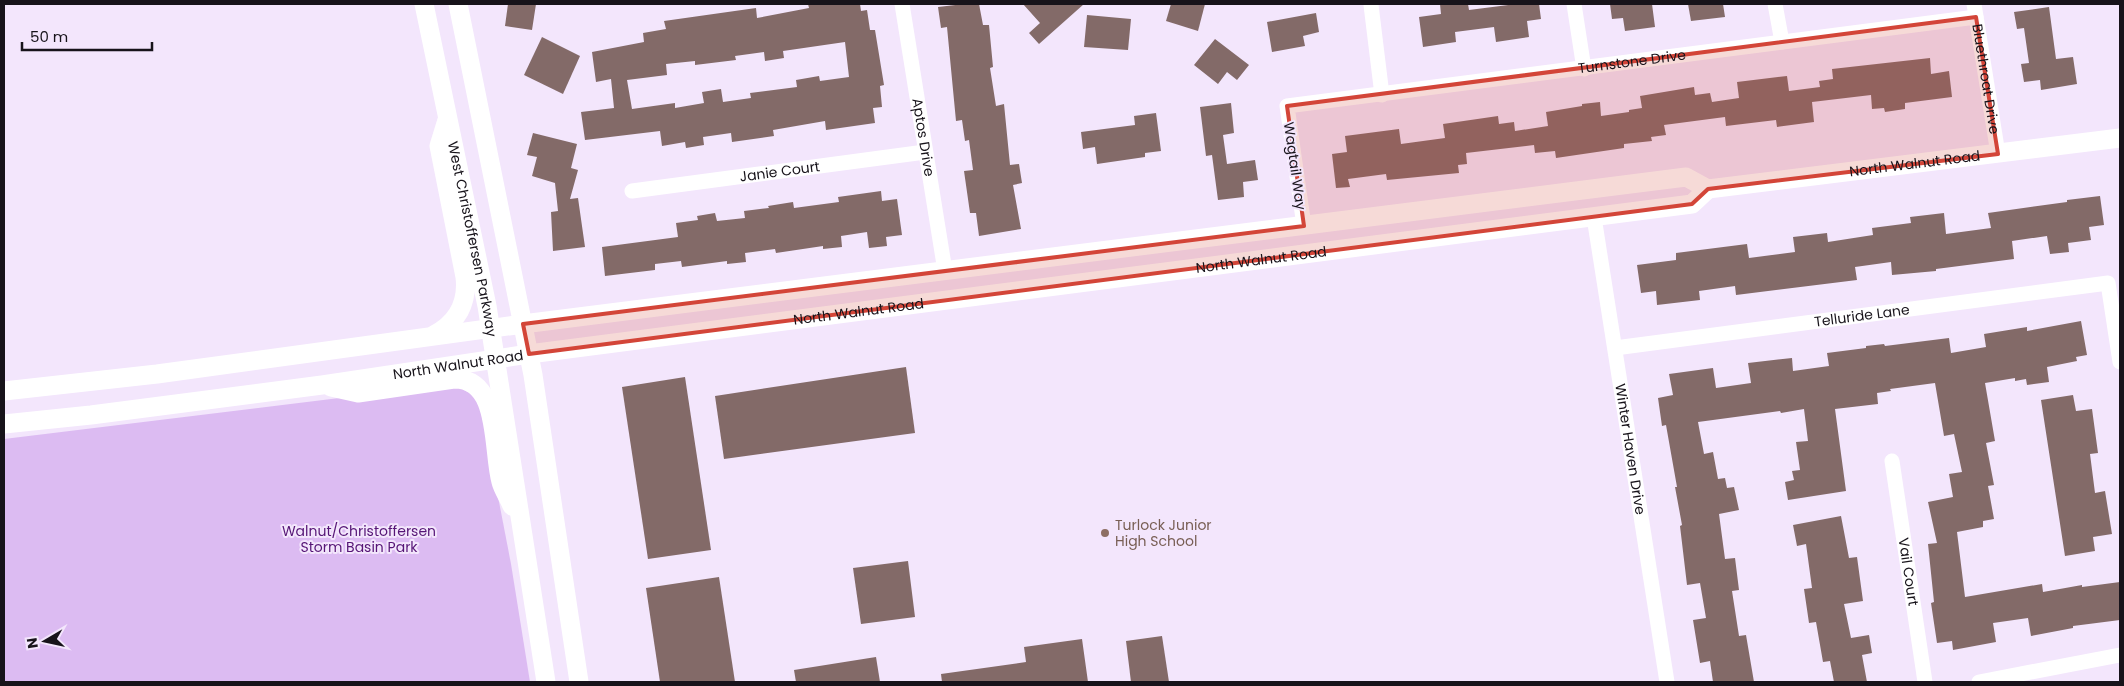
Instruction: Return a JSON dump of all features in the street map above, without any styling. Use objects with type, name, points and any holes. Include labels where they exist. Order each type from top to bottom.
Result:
[{"type":"street","name":"West Christoffersen Parkway","points":[[424,4],[491,328],[546,682]]},
{"type":"street","points":[[458,4],[529,354],[579,682]]},
{"type":"street","name":"Aptos Drive","points":[[902,4],[945,271]]},
{"type":"street","points":[[1574,4],[1584,69]]},
{"type":"street","points":[[1776,4],[1782,42]]},
{"type":"street","points":[[1371,6],[1382,95]]},
{"type":"street","name":"Turnstone Drive","points":[[1287,106],[1782,42],[1975,10]]},
{"type":"street","name":"Bluethroat Drive","points":[[1975,10],[1998,154]]},
{"type":"street","name":"Wagtail Way","points":[[1287,106],[1304,226]]},
{"type":"street","points":[[428,338],[440,332],[455,319],[464,304],[466,290],[465,276],[439,146],[448,118]]},
{"type":"street","name":"North Walnut Road","points":[[4,391],[157,374],[491,328],[1686,177],[1708,189],[2120,138]]},
{"type":"street","name":"Janie Court","points":[[632,191],[925,152]]},
{"type":"street","name":"North Walnut Road","points":[[4,424],[91,415],[322,385],[496,358],[1692,204],[1708,189]]},
{"type":"street","name":"Winter Haven Drive","points":[[1594,217],[1667,682]]},
{"type":"street","name":"Telluride Lane","points":[[1615,348],[2108,283],[2120,362]]},
{"type":"street","points":[[322,385],[358,393],[454,379],[470,380],[480,390],[488,404],[501,482],[520,523]]},
{"type":"street","name":"Vail Court","points":[[1892,461],[1925,682]]},
{"type":"street","points":[[1979,682],[2120,655]]},
{"type":"highlighted area","points":[[1976,17],[1998,154],[1708,189],[1692,204],[529,354],[523,324],[1304,226],[1287,106]]},
{"type":"green space","name":"Walnut/Christoffersen Storm Basin Park","points":[[453,384],[479,398],[511,564],[530,682],[4,682],[4,439]]},
{"type":"building","points":[[508,4],[536,4],[532,30],[505,26]]},
{"type":"building","points":[[808,4],[860,4],[861,11],[867,10],[870,30],[875,30],[884,85],[880,86],[882,107],[873,108],[875,123],[826,130],[825,121],[773,130],[774,136],[732,142],[731,133],[703,137],[704,145],[686,148],[685,142],[662,146],[660,131],[585,140],[581,112],[614,108],[611,79],[596,82],[592,52],[644,42],[643,33],[666,29],[664,21],[756,8],[757,18],[809,8]],"holes":[[[845,42],[849,77],[820,81],[819,76],[796,80],[797,87],[750,93],[751,98],[723,102],[721,89],[702,92],[704,103],[675,108],[675,103],[632,109],[627,80],[667,75],[666,64],[695,61],[695,65],[736,60],[735,56],[764,52],[765,61],[784,58],[783,51]]]},
{"type":"building","points":[[979,4],[983,25],[989,25],[993,67],[990,68],[996,106],[1004,104],[1010,165],[1019,164],[1022,183],[1013,185],[1021,229],[979,236],[976,213],[970,213],[964,171],[973,170],[969,140],[965,141],[962,120],[956,121],[947,27],[941,28],[938,7]]},
{"type":"building","points":[[1023,4],[1084,4],[1039,44],[1029,33],[1040,23]]},
{"type":"building","points":[[1171,4],[1205,4],[1198,31],[1166,21]]},
{"type":"building","points":[[1440,4],[1468,4],[1469,10],[1516,4],[1539,4],[1541,19],[1527,21],[1529,37],[1496,42],[1494,27],[1455,32],[1456,42],[1423,47],[1419,17],[1441,14]]},
{"type":"building","points":[[1610,4],[1652,4],[1655,27],[1625,31],[1623,18],[1612,19]]},
{"type":"building","points":[[1688,4],[1723,4],[1725,17],[1691,21]]},
{"type":"building","points":[[2049,7],[2056,59],[2073,57],[2077,84],[2041,90],[2040,80],[2024,82],[2021,64],[2029,63],[2024,28],[2017,29],[2014,12]]},
{"type":"building","points":[[1316,13],[1319,32],[1303,36],[1305,46],[1272,52],[1267,22]]},
{"type":"building","points":[[1087,15],[1131,19],[1128,50],[1084,47]]},
{"type":"building","points":[[542,37],[580,56],[563,94],[524,75]]},
{"type":"building","points":[[1215,39],[1249,65],[1237,80],[1227,72],[1218,84],[1194,65]]},
{"type":"building","points":[[1930,58],[1931,74],[1949,71],[1952,97],[1905,103],[1905,109],[1885,112],[1884,108],[1872,109],[1871,95],[1812,102],[1814,122],[1777,127],[1776,120],[1726,126],[1725,117],[1664,125],[1666,135],[1651,137],[1652,141],[1624,144],[1624,148],[1556,158],[1555,151],[1535,153],[1534,145],[1466,153],[1467,164],[1458,165],[1459,173],[1387,180],[1386,174],[1348,179],[1350,187],[1336,188],[1332,154],[1347,152],[1345,136],[1399,129],[1401,144],[1445,138],[1443,124],[1498,116],[1499,124],[1514,122],[1515,131],[1548,126],[1546,112],[1582,106],[1582,104],[1600,102],[1601,116],[1629,112],[1629,110],[1642,108],[1640,96],[1694,87],[1695,95],[1710,93],[1712,102],[1739,98],[1737,82],[1787,76],[1789,91],[1820,87],[1819,81],[1833,79],[1832,69]]},
{"type":"building","points":[[1231,103],[1234,133],[1223,135],[1227,164],[1255,160],[1258,180],[1243,182],[1244,197],[1218,200],[1212,155],[1206,156],[1200,107]]},
{"type":"building","points":[[1156,113],[1161,151],[1145,153],[1145,157],[1097,164],[1095,147],[1083,149],[1081,132],[1135,125],[1134,116]]},
{"type":"building","points":[[533,133],[577,144],[571,168],[578,170],[570,199],[578,198],[585,247],[553,251],[551,212],[558,211],[555,183],[532,176],[537,157],[527,155]]},
{"type":"building","points":[[881,191],[882,201],[897,199],[902,235],[886,237],[887,246],[869,248],[867,232],[841,236],[842,247],[823,249],[823,246],[776,253],[775,249],[745,253],[746,262],[727,264],[727,261],[682,267],[681,261],[655,264],[655,270],[605,276],[602,247],[678,237],[676,223],[698,220],[697,216],[715,213],[717,221],[745,218],[744,211],[769,208],[768,206],[793,202],[794,208],[839,202],[838,197]]},
{"type":"building","points":[[2100,196],[2104,225],[2089,227],[2091,240],[2068,243],[2069,252],[2050,254],[2047,236],[2012,241],[2014,259],[1936,269],[1936,271],[1892,275],[1891,262],[1855,267],[1857,280],[1736,295],[1735,286],[1699,291],[1700,300],[1657,305],[1656,291],[1641,293],[1637,265],[1676,260],[1676,253],[1747,244],[1749,258],[1795,252],[1793,237],[1827,233],[1828,242],[1873,235],[1872,228],[1911,223],[1910,217],[1944,213],[1946,234],[1991,228],[1988,213]]},
{"type":"building","points":[[2081,321],[2087,355],[2076,357],[2077,361],[2047,367],[2049,382],[2027,385],[2026,379],[2015,381],[2015,378],[1985,383],[1995,441],[1986,443],[1994,485],[1988,486],[1994,519],[1983,521],[1983,527],[1957,532],[1965,597],[2042,584],[2043,592],[2082,585],[2082,587],[2120,582],[2120,620],[2073,626],[2073,628],[2031,636],[2028,618],[1993,623],[1996,642],[1953,650],[1952,641],[1937,643],[1931,603],[1934,602],[1928,544],[1937,543],[1928,502],[1953,497],[1949,474],[1962,472],[1954,434],[1944,436],[1935,383],[1890,389],[1891,391],[1877,393],[1878,404],[1835,409],[1846,491],[1788,500],[1785,482],[1794,480],[1792,471],[1800,470],[1796,442],[1808,441],[1804,409],[1698,422],[1704,454],[1713,452],[1718,479],[1725,478],[1727,488],[1734,487],[1739,510],[1719,514],[1725,559],[1735,558],[1739,590],[1732,591],[1739,636],[1746,635],[1754,682],[1713,682],[1710,661],[1700,663],[1693,620],[1706,618],[1700,583],[1687,585],[1680,526],[1682,525],[1675,487],[1677,487],[1666,425],[1662,426],[1658,398],[1673,395],[1669,374],[1713,368],[1716,388],[1751,383],[1748,363],[1792,358],[1793,371],[1829,366],[1827,353],[1866,348],[1866,346],[1884,344],[1885,346],[1949,338],[1951,353],[1986,347],[1984,334],[2027,327],[2027,331]]},
{"type":"building","points":[[906,367],[915,433],[724,459],[715,396]]},
{"type":"building","points":[[685,377],[711,550],[648,559],[622,387]]},
{"type":"building","points":[[2073,395],[2076,411],[2092,409],[2098,453],[2090,454],[2095,493],[2105,491],[2112,534],[2093,537],[2095,551],[2065,556],[2041,400]]},
{"type":"building","points":[[1841,516],[1849,558],[1857,557],[1863,601],[1844,604],[1851,638],[1869,635],[1872,653],[1862,655],[1867,682],[1834,682],[1830,661],[1823,662],[1816,622],[1809,623],[1804,589],[1812,588],[1806,544],[1797,546],[1793,525]]},
{"type":"building","points":[[908,561],[915,617],[861,624],[853,568]]},
{"type":"building","points":[[719,577],[735,682],[660,682],[646,588]]},
{"type":"building","points":[[1162,636],[1169,682],[1131,682],[1126,641]]},
{"type":"building","points":[[1082,639],[1088,682],[942,682],[941,674],[1026,662],[1024,647]]},
{"type":"building","points":[[876,657],[880,682],[796,682],[794,670]]},
{"type":"place","name":"Turlock Junior High School","points":[[1105,533]]}]
